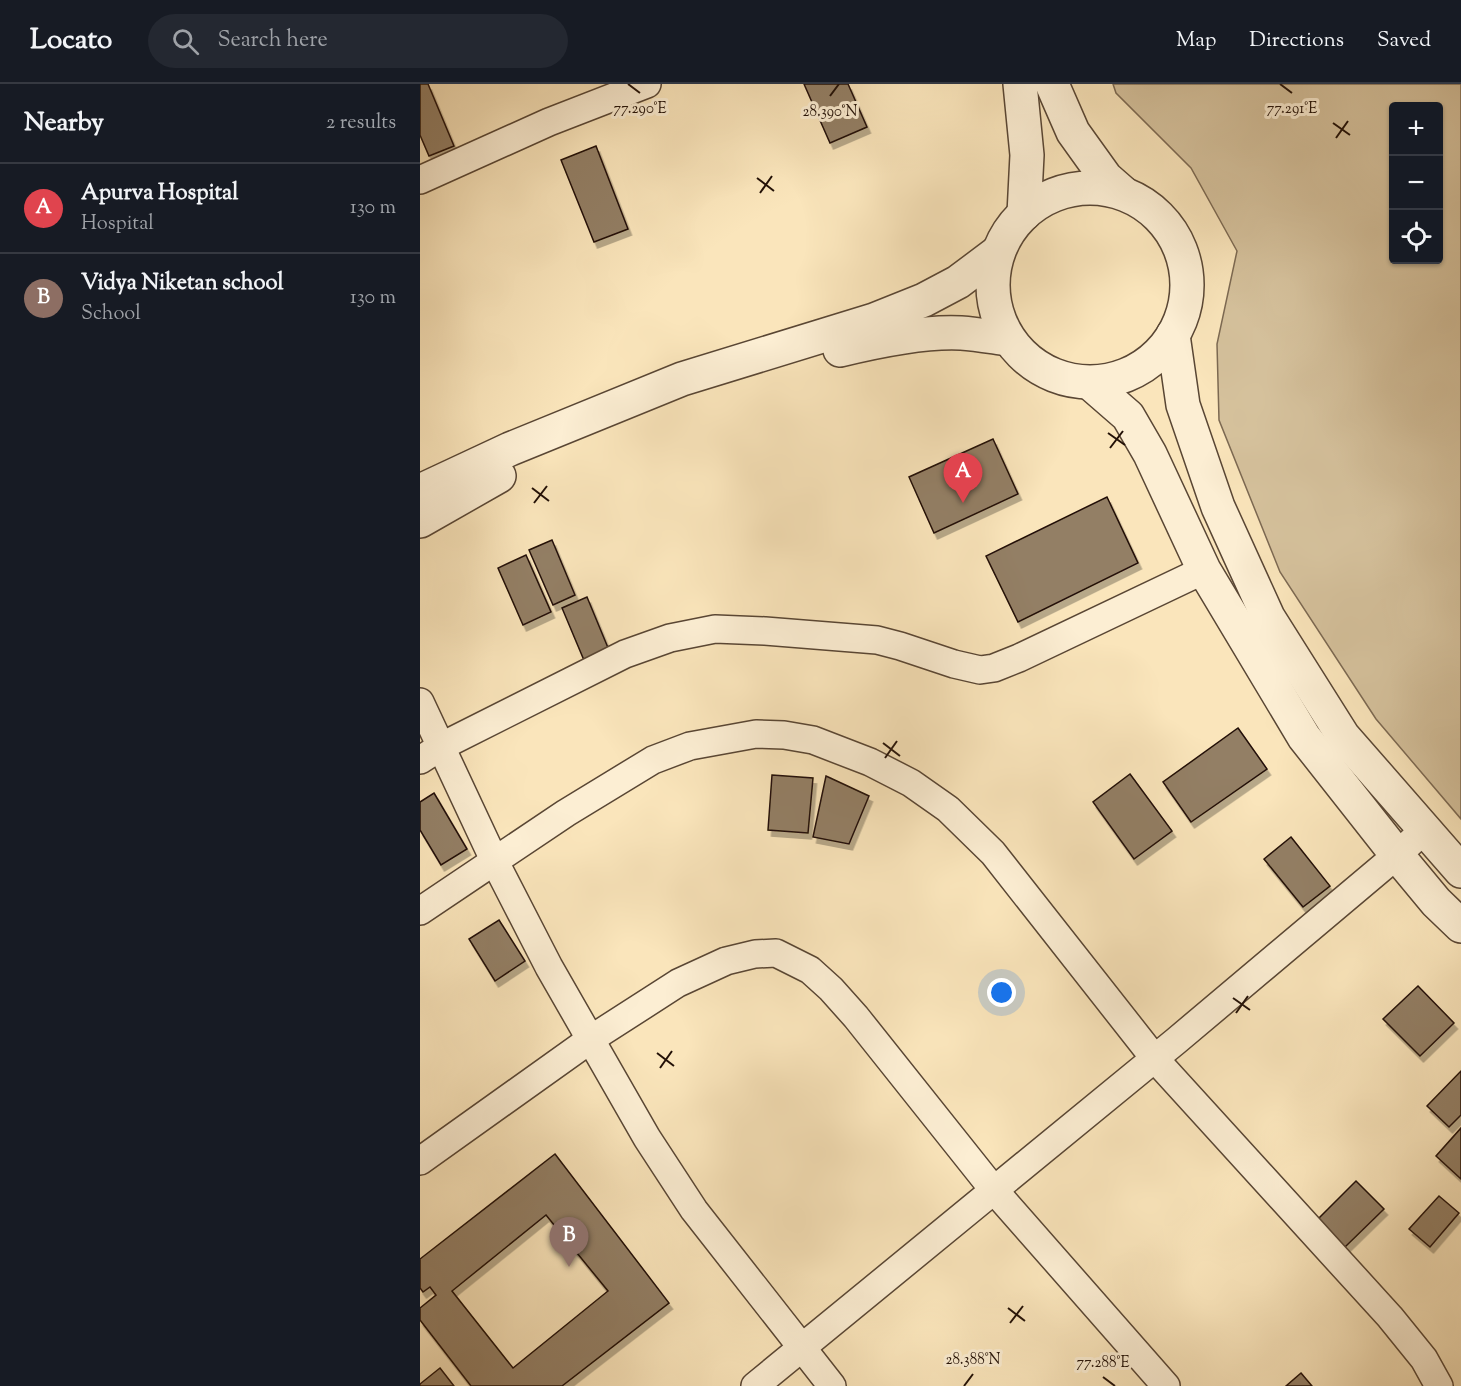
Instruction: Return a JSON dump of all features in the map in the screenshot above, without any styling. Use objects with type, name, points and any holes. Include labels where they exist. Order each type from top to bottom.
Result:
[{"type":"street","points":[[420,180],[549,122],[647,84]]},
{"type":"street","points":[[1020,84],[1027,155],[1024,214]]},
{"type":"street","points":[[1052,84],[1072,132],[1106,178],[1122,192],[1147,206],[1168,226],[1182,251],[1187,280],[1185,309],[1173,335],[1158,355],[1138,370],[1114,380],[1089,383],[1058,377],[1030,362],[1008,339],[996,311],[992,281],[998,252],[1009,231],[1024,214],[1053,195],[1070,189],[1105,188],[1122,192]]},
{"type":"street","points":[[420,491],[510,449],[672,382],[874,320],[924,300],[958,282],[998,252]]},
{"type":"street","points":[[420,522],[490,480],[562,447],[714,386],[791,362],[870,343],[937,334],[960,333],[1008,339]]},
{"type":"street","points":[[1173,335],[1183,405],[1218,507],[1269,616],[1343,736],[1461,871]]},
{"type":"street","points":[[1089,383],[1128,417],[1150,454],[1204,570],[1304,737],[1396,855],[1436,902],[1461,926]]},
{"type":"street","points":[[431,753],[625,654],[670,638],[715,629],[858,639],[900,646],[980,670],[994,668],[1019,658],[1204,570]]},
{"type":"street","points":[[420,702],[431,753],[494,860],[549,967],[647,1138],[694,1210],[832,1386]]},
{"type":"street","points":[[420,911],[566,813],[653,760],[690,747],[756,734],[784,735],[813,740],[880,767],[911,783],[948,809],[993,853],[1155,1059],[1390,1317],[1424,1359],[1439,1386]]},
{"type":"street","points":[[755,1386],[993,1189],[1155,1059],[1424,830]]},
{"type":"street","points":[[420,1161],[591,1038],[678,983],[726,961],[755,954],[776,953],[810,970],[844,1003],[993,1189],[1166,1386]]},
{"type":"shaded area","points":[[1113,84],[1461,84],[1461,819],[1376,719],[1280,572],[1219,420],[1217,344],[1237,251],[1191,168],[1116,93]]},
{"type":"building","points":[[420,84],[428,84],[454,146],[429,156],[420,135]]},
{"type":"building","points":[[804,84],[848,84],[867,127],[830,143]]},
{"type":"building","points":[[596,146],[628,229],[594,242],[561,160]]},
{"type":"building","points":[[993,439],[1018,494],[934,533],[909,477]]},
{"type":"building","points":[[1107,497],[1138,563],[1018,622],[986,556]]},
{"type":"building","points":[[552,540],[575,595],[553,605],[529,550]]},
{"type":"building","points":[[526,555],[551,612],[523,625],[498,568]]},
{"type":"building","points":[[587,597],[611,655],[586,665],[562,608]]},
{"type":"building","points":[[1238,728],[1267,769],[1191,822],[1163,782]]},
{"type":"building","points":[[1130,774],[1172,831],[1134,859],[1093,802]]},
{"type":"building","points":[[772,775],[813,778],[808,833],[768,830]]},
{"type":"building","points":[[826,776],[869,796],[849,844],[813,837]]},
{"type":"building","points":[[434,793],[467,849],[441,865],[420,830],[420,802]]},
{"type":"building","points":[[1291,837],[1330,886],[1303,907],[1264,859]]},
{"type":"building","points":[[499,920],[525,961],[495,981],[469,939]]},
{"type":"building","points":[[1418,986],[1454,1023],[1420,1056],[1383,1019]]},
{"type":"building","points":[[1461,1071],[1461,1115],[1449,1127],[1427,1106]]},
{"type":"building","points":[[1461,1128],[1461,1179],[1436,1156]]},
{"type":"building","points":[[555,1154],[669,1303],[562,1386],[471,1386],[420,1320],[420,1308],[436,1295],[430,1287],[423,1292],[420,1288],[420,1259]],"holes":[[[546,1215],[608,1291],[513,1368],[452,1291]]]},
{"type":"building","points":[[1356,1181],[1384,1209],[1345,1247],[1318,1219]]},
{"type":"building","points":[[1439,1196],[1459,1213],[1430,1247],[1409,1229]]},
{"type":"building","points":[[440,1368],[454,1386],[420,1386],[420,1384]]},
{"type":"building","points":[[1301,1373],[1312,1386],[1286,1386]]},
{"type":"place","name":"Apurva Hospital","points":[[963,503]]},
{"type":"place","name":"Vidya Niketan school","points":[[569,1267]]}]
